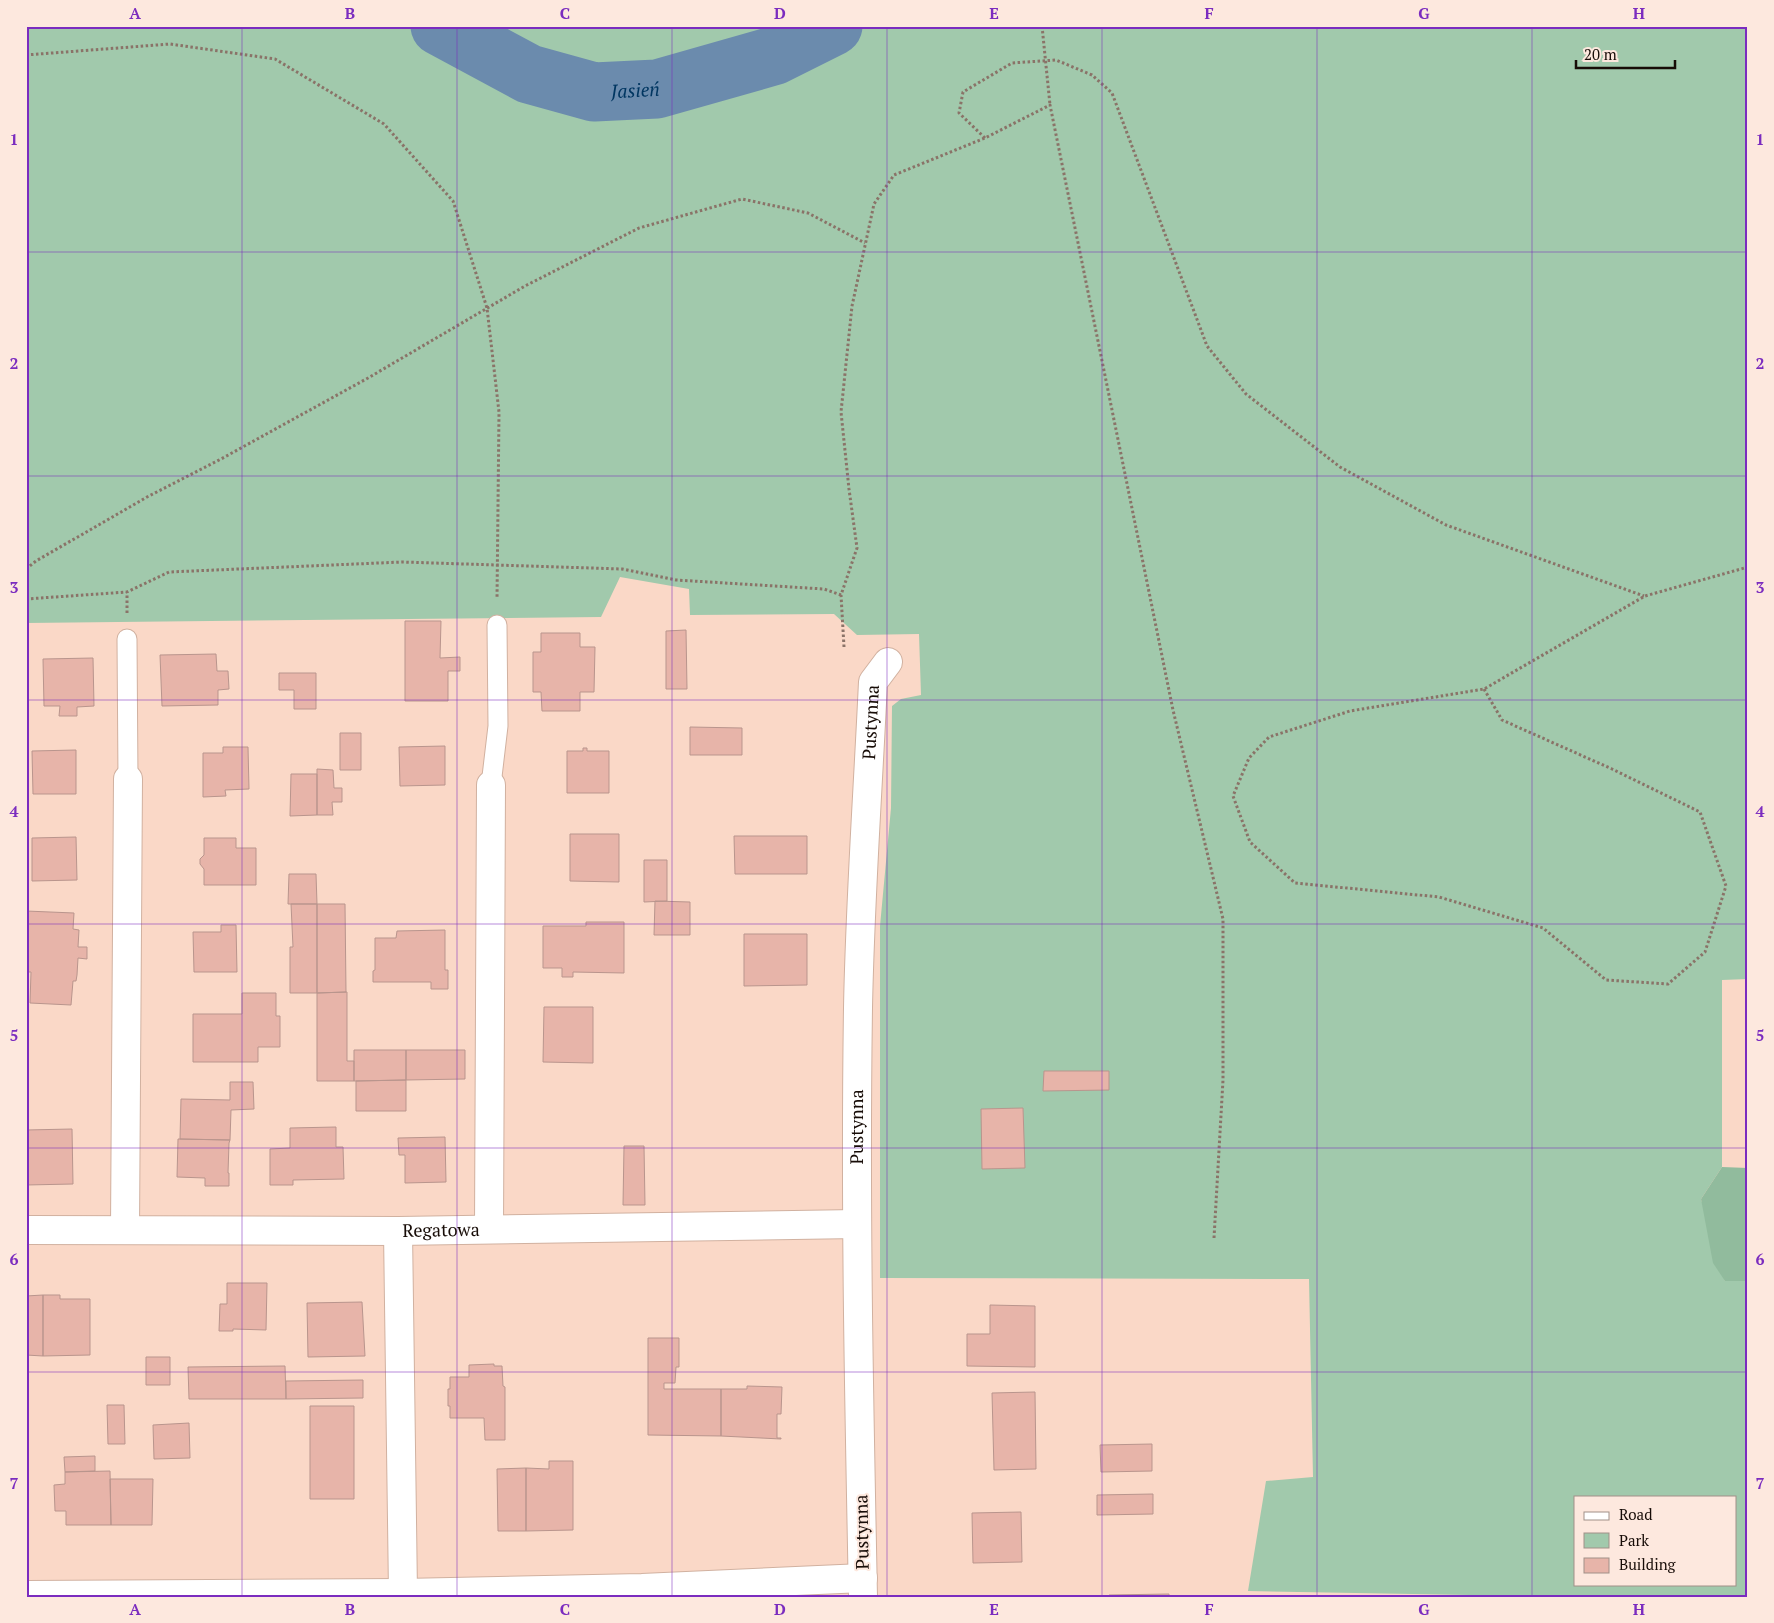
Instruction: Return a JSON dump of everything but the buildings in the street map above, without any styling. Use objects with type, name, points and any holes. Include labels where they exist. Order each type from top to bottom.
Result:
[{"type":"street","name":"Pustynna","points":[[863,1587],[856,1224],[858,1008],[861,899],[873,682],[888,662]]},
{"type":"street","points":[[125,1229],[128,779]]},
{"type":"street","points":[[489,1228],[491,784]]},
{"type":"street","name":"Regatowa","points":[[26,1230],[398,1231],[489,1228],[856,1224]]},
{"type":"street","points":[[398,1231],[403,1593]]},
{"type":"street","points":[[26,1595],[403,1593],[642,1588],[863,1587]]},
{"type":"lane","points":[[491,784],[498,726],[497,625]]},
{"type":"lane","points":[[127,639],[128,779]]},
{"type":"path","points":[[1042,26],[1050,105],[1173,710],[1223,918],[1224,1080],[1214,1238]]},
{"type":"path","points":[[26,55],[170,44],[275,59],[384,124],[452,201],[487,308],[499,412],[497,625]]},
{"type":"path","points":[[985,138],[959,113],[963,92],[1012,63],[1056,60],[1092,75],[1112,93],[1207,346],[1246,394],[1340,467],[1446,525],[1645,596]]},
{"type":"path","points":[[844,647],[841,595],[857,548],[841,412],[852,306],[874,204],[894,175],[985,138],[1050,105]]},
{"type":"path","points":[[26,569],[36,561],[147,497],[221,459],[368,378],[525,286],[639,228],[742,199],[808,213],[865,243]]},
{"type":"path","points":[[26,599],[126,592],[169,572],[402,562],[622,569],[676,580],[824,588],[841,595]]},
{"type":"path","points":[[1484,689],[1502,720],[1612,769],[1700,812],[1726,886],[1705,952],[1668,984],[1606,980],[1543,928],[1439,897],[1295,883],[1250,842],[1233,796],[1249,758],[1269,737],[1350,711],[1484,689],[1645,596],[1748,567]]},
{"type":"path","points":[[126,592],[127,639]]},
{"type":"green space","points":[[26,26],[1748,26],[1748,979],[1722,980],[1722,1167],[1701,1199],[1725,1281],[1748,1281],[1748,1597],[1581,1597],[1248,1591],[1266,1481],[1313,1477],[1309,1279],[880,1278],[880,926],[891,808],[892,706],[901,699],[921,695],[919,634],[857,635],[834,614],[690,615],[689,589],[620,577],[601,617],[26,623]]},
{"type":"green space","points":[[1722,1167],[1748,1168],[1748,1281],[1725,1281],[1713,1263],[1701,1199]]},
{"type":"waterway","name":"Jasień","points":[[440,26],[529,74],[594,92],[657,89],[773,56],[833,26]]}]
